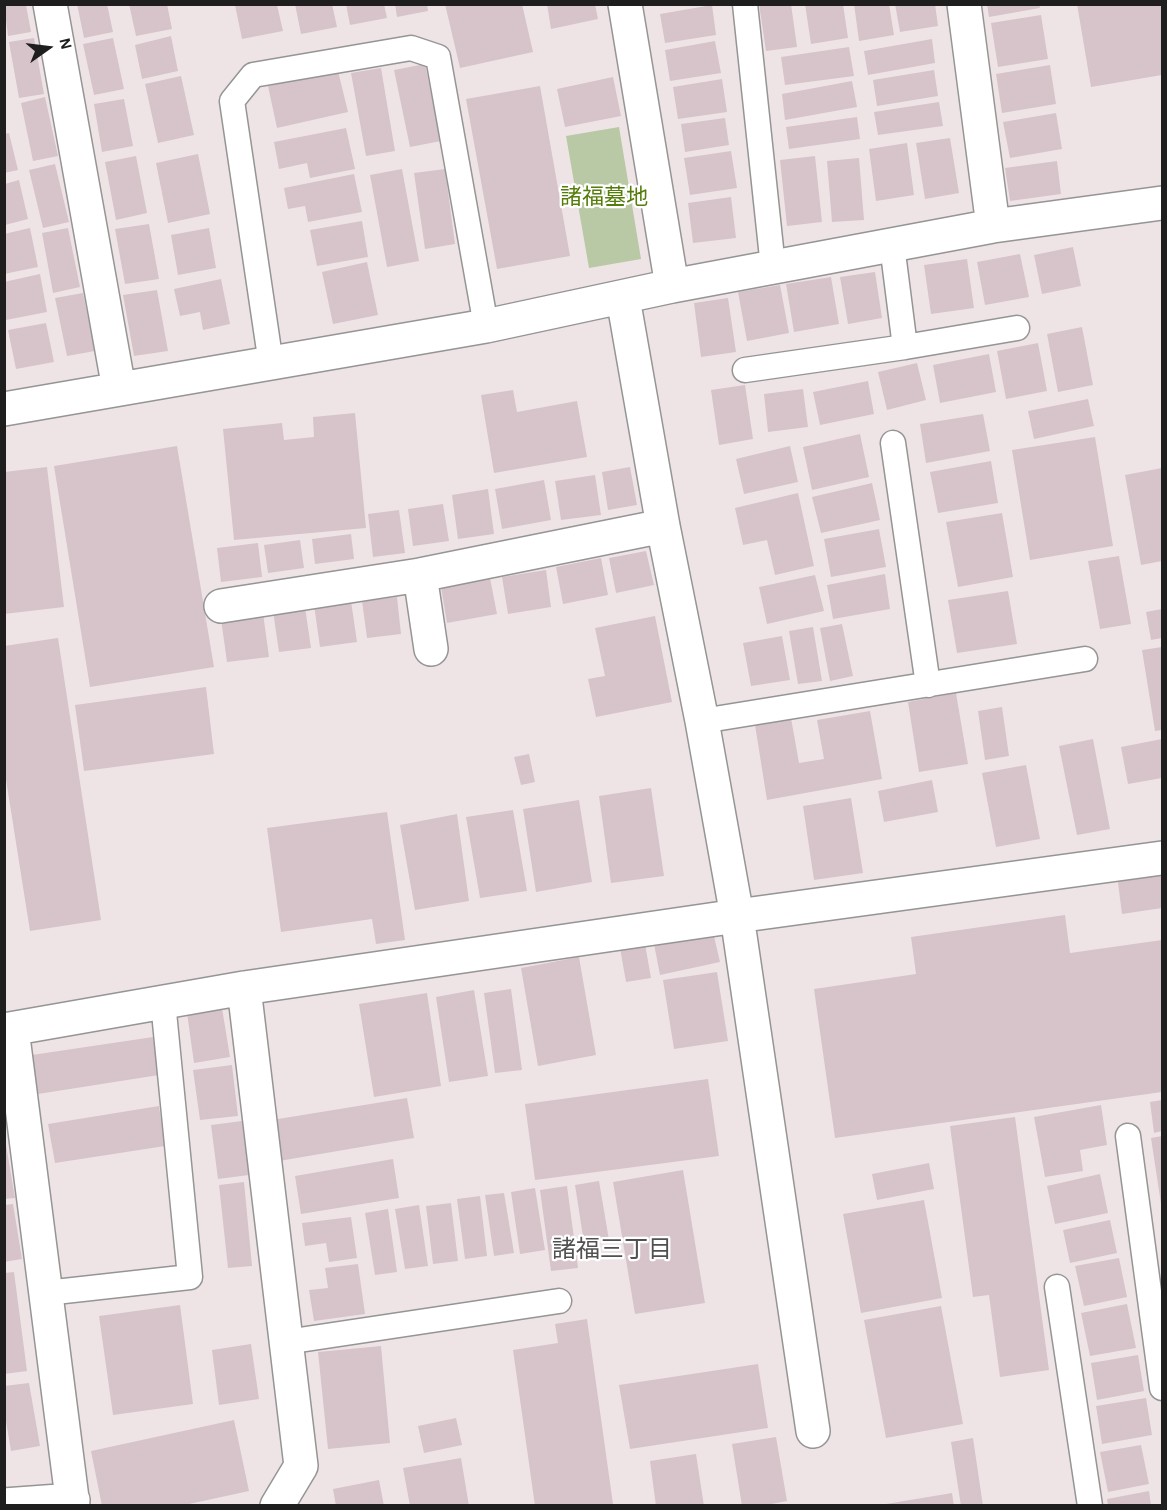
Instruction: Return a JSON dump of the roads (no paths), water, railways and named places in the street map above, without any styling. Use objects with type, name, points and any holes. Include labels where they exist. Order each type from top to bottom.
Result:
[{"type":"street","points":[[50,4],[119,389]]},
{"type":"street","points":[[625,4],[672,286]]},
{"type":"street","points":[[964,4],[993,226]]},
{"type":"street","points":[[4,409],[486,326],[672,286],[993,226],[1162,203]]},
{"type":"street","points":[[623,298],[663,526],[702,721],[737,916],[813,1431]]},
{"type":"street","points":[[220,606],[420,574],[663,526]]},
{"type":"street","points":[[420,574],[431,649]]},
{"type":"street","points":[[4,1505],[73,1503],[8,1029],[244,988],[737,916],[1162,858]]},
{"type":"street","points":[[244,988],[301,1466],[278,1506]]},
{"type":"lane","points":[[745,4],[773,267]]},
{"type":"lane","points":[[271,364],[232,101],[253,75],[411,48],[438,57],[486,326]]},
{"type":"lane","points":[[892,244],[905,347]]},
{"type":"lane","points":[[745,370],[1017,328]]},
{"type":"lane","points":[[893,443],[928,685]]},
{"type":"lane","points":[[702,721],[1085,660]]},
{"type":"lane","points":[[46,1293],[190,1277],[163,1002]]},
{"type":"lane","points":[[1128,1136],[1162,1388]]},
{"type":"lane","points":[[1057,1287],[1090,1506]]},
{"type":"lane","points":[[286,1342],[559,1301]]},
{"type":"district","name":"諸福三丁目","points":[[612,1250]]},
{"type":"park label","name":"諸福墓地","points":[[604,197]]}]
